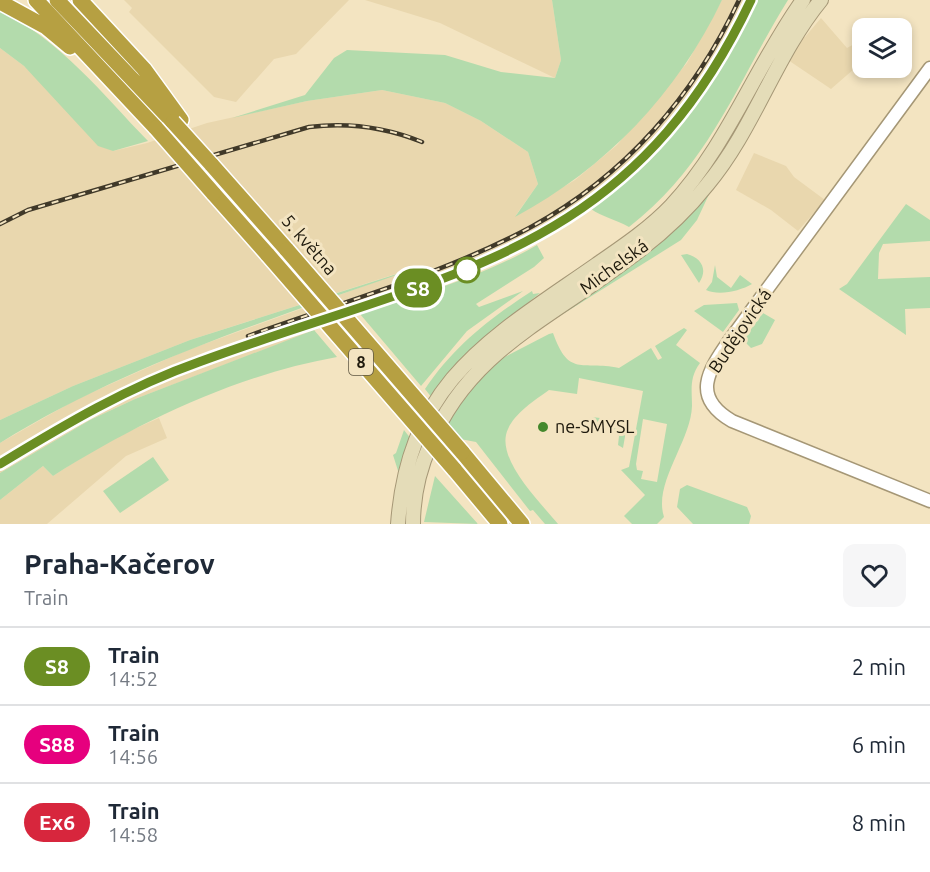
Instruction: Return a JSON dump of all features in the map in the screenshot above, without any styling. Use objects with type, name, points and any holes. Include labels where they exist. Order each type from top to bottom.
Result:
[{"type":"highway","name":"5. května","points":[[36,0],[156,128],[500,524]]},
{"type":"highway","points":[[57,0],[177,121]]},
{"type":"highway","points":[[80,0],[144,69],[177,121]]},
{"type":"highway","points":[[0,2],[46,27],[123,91]]},
{"type":"highway","name":"5. května","points":[[177,121],[231,188],[522,524]]},
{"type":"main road","name":"Michelská","points":[[398,524],[403,486],[415,444],[430,413],[452,378],[496,334],[617,250],[669,208],[696,178],[721,142],[776,43],[803,0]]},
{"type":"main road","name":"Michelská","points":[[413,524],[416,492],[425,456],[440,420],[462,387],[497,351],[635,254],[680,214],[707,185],[735,147],[791,44],[821,0]]},
{"type":"street","name":"Budějovická","points":[[930,69],[729,341],[712,365],[707,381],[708,394],[716,409],[732,421],[930,501]]},
{"type":"shaded area","points":[[124,0],[349,0],[296,54],[274,59],[236,102],[214,97],[129,12],[132,8]]},
{"type":"shaded area","points":[[365,0],[552,0],[561,60],[555,78],[440,23]]},
{"type":"shaded area","points":[[722,0],[758,0],[715,81],[679,130],[642,168],[573,222],[520,252],[135,399],[90,420],[0,473],[0,443],[77,399],[185,351],[408,270],[190,340],[73,386],[0,420],[0,48],[24,66],[113,151],[147,143],[207,123],[307,101],[382,90],[445,103],[481,121],[528,152],[538,184],[516,215],[575,180],[617,145],[687,63]]},
{"type":"shaded area","points":[[821,18],[847,48],[852,45],[852,71],[831,89],[788,60],[802,36],[805,37]]},
{"type":"shaded area","points":[[754,153],[786,166],[794,177],[825,200],[798,231],[771,210],[736,190]]},
{"type":"shaded area","points":[[159,418],[167,438],[126,456],[47,524],[0,524],[0,500],[43,466],[53,476],[109,440]]},
{"type":"green space","points":[[552,0],[722,0],[683,67],[636,125],[609,152],[579,176],[515,217],[538,184],[528,152],[481,121],[445,103],[382,90],[307,101],[232,118],[305,95],[334,58],[347,50],[445,55],[501,72],[555,78],[561,60]]},
{"type":"green space","points":[[758,0],[788,0],[719,121],[681,177],[657,203],[629,227],[591,209],[644,166],[688,116],[726,60]]},
{"type":"green space","points":[[0,11],[43,37],[62,53],[148,141],[113,151],[98,146],[24,66],[0,48]]},
{"type":"green space","points":[[711,190],[697,220],[681,240],[539,329]]},
{"type":"green space","points":[[906,204],[930,220],[930,241],[883,244],[879,253],[878,279],[930,277],[930,308],[905,309],[906,335],[839,289],[847,284]]},
{"type":"green space","points":[[537,245],[544,258],[534,267],[476,304],[479,307],[523,291],[467,331],[421,386],[360,314],[473,276]]},
{"type":"green space","points":[[687,254],[696,258],[702,265],[703,274],[699,283],[681,255]]},
{"type":"green space","points":[[715,265],[717,277],[731,288],[740,275],[752,284],[729,292],[717,293],[706,290],[712,282]]},
{"type":"green space","points":[[422,266],[260,323],[153,365],[50,414],[0,443],[0,420],[73,386],[190,340]]},
{"type":"green space","points":[[532,291],[533,294],[540,293],[472,348],[432,398],[425,389],[460,346],[501,312]]},
{"type":"green space","points":[[737,303],[739,310],[723,332],[694,311],[704,305]]},
{"type":"green space","points":[[763,313],[775,320],[762,344],[751,348],[743,340]]},
{"type":"green space","points":[[684,328],[687,330],[676,345],[700,363],[693,379],[690,419],[664,490],[662,504],[664,517],[657,524],[632,524],[624,516],[645,495],[621,470],[629,467],[643,391],[579,378],[577,394],[549,390],[526,407],[511,423],[505,441],[513,466],[521,480],[558,524],[545,524],[533,510],[530,511],[476,442],[439,435],[455,407],[493,363],[549,334],[553,333],[559,347],[571,362],[586,365],[619,368],[651,348],[658,360],[662,358],[655,346]],"holes":[[[643,419],[667,424],[657,482],[641,479],[643,471],[637,470],[636,464]]]},
{"type":"green space","points":[[314,330],[337,357],[262,376],[189,403],[119,437],[53,476],[43,466],[0,500],[0,473],[90,420],[135,399]]},
{"type":"green space","points":[[592,417],[600,418],[600,425],[621,429],[622,423],[627,425],[623,448],[618,445],[619,436],[610,427],[599,425]]},
{"type":"green space","points":[[404,430],[411,439],[400,477],[393,455],[396,453]]},
{"type":"green space","points":[[153,457],[169,480],[120,513],[103,491]]},
{"type":"green space","points":[[435,476],[478,524],[424,522]]},
{"type":"green space","points":[[687,485],[747,507],[751,516],[749,524],[693,524],[677,507],[680,489]]},
{"type":"railway","points":[[248,336],[464,259],[498,244],[565,207],[597,184],[626,158],[678,101],[701,69],[739,0]]},
{"type":"railway","points":[[0,464],[72,421],[147,383],[199,362],[447,277],[519,245],[586,206],[646,154],[702,87],[751,0]]},
{"type":"railway","points":[[0,224],[28,210],[309,127],[338,125],[367,127],[422,142]]},
{"type":"train","name":"S8","points":[[0,464],[76,418],[144,384],[198,362],[480,266],[518,248],[570,218],[615,185],[669,131],[709,77],[751,0]]},
{"type":"place","name":"ne-SMYSL","points":[[543,427]]}]
